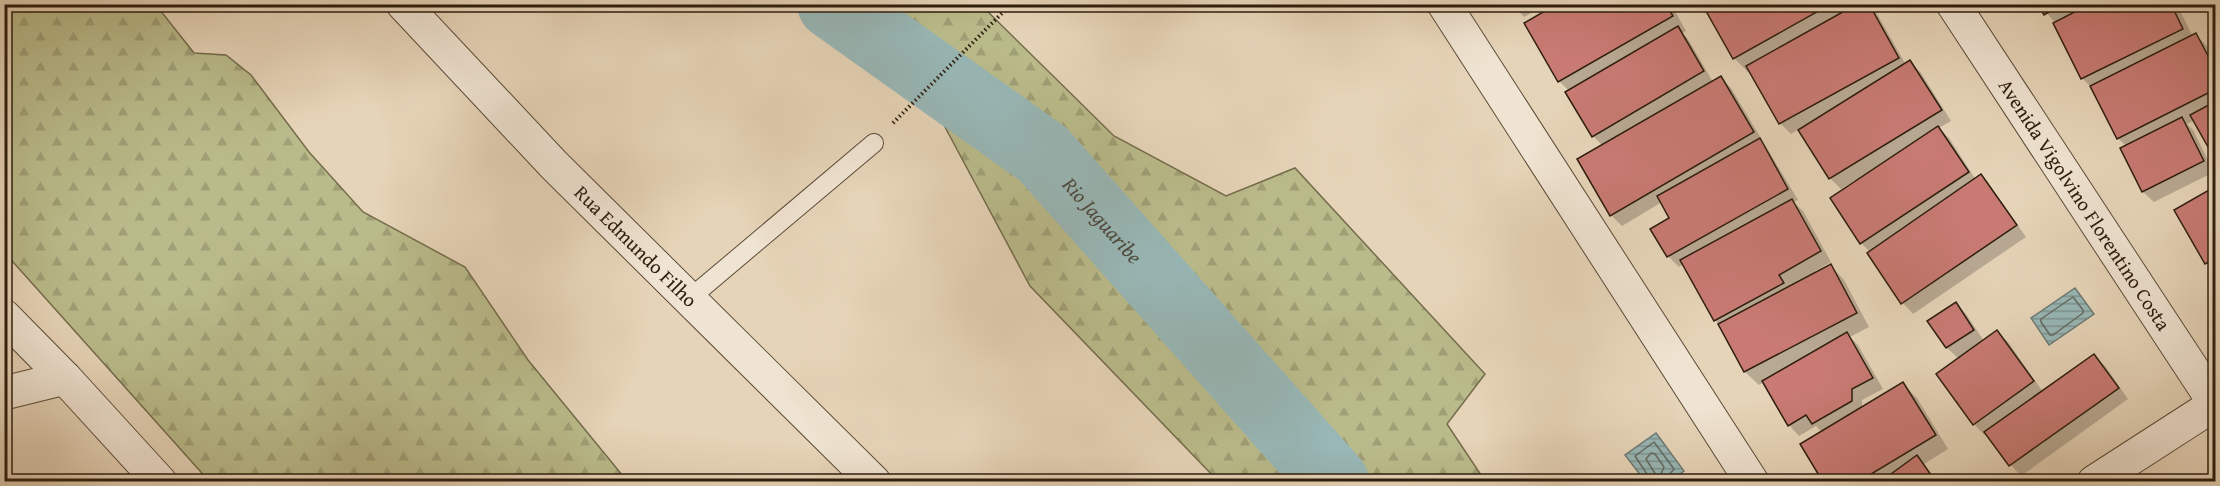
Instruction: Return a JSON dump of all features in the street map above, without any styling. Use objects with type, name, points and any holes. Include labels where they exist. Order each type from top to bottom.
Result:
[{"type":"street","name":"Rua Edmundo Filho","points":[[403,4],[554,165],[874,482]]},
{"type":"street","points":[[1444,4],[1752,482]]},
{"type":"street","name":"Avenida Vigolvino Florentino Costa","points":[[1953,4],[2215,404]]},
{"type":"street","points":[[4,316],[65,378],[160,482]]},
{"type":"street","points":[[4,393],[65,378]]},
{"type":"street","points":[[2094,482],[2215,404]]},
{"type":"lane","points":[[689,299],[874,143]]},
{"type":"path","points":[[874,143],[1011,4]]},
{"type":"green space","points":[[4,5],[156,5],[194,53],[226,55],[251,75],[309,152],[363,212],[465,267],[528,360],[627,481],[209,481],[5,253]]},
{"type":"green space","points":[[789,5],[981,5],[1114,136],[1226,196],[1295,168],[1485,374],[1447,424],[1485,481],[1218,481],[1030,286],[930,99]]},
{"type":"water","points":[[2075,288],[2094,314],[2049,345],[2031,318]]},
{"type":"water","points":[[1656,433],[1684,471],[1670,481],[1645,481],[1625,455]]},
{"type":"building","points":[[1557,4],[1666,4],[1673,16],[1558,82],[1524,23]]},
{"type":"building","points":[[1702,4],[1831,4],[1733,59]]},
{"type":"building","points":[[1857,4],[1869,4],[1899,58],[1779,124],[1746,66]]},
{"type":"building","points":[[2038,4],[2063,4],[2044,15]]},
{"type":"building","points":[[2090,4],[2171,4],[2183,29],[2081,79],[2053,23]]},
{"type":"building","points":[[1678,26],[1704,71],[1592,137],[1565,92]]},
{"type":"building","points":[[2196,33],[2216,71],[2216,89],[2117,139],[2090,86]]},
{"type":"building","points":[[1910,60],[1942,110],[1829,179],[1798,130]]},
{"type":"building","points":[[1721,76],[1754,132],[1610,216],[1577,159]]},
{"type":"building","points":[[2216,101],[2216,161],[2190,115]]},
{"type":"building","points":[[2182,117],[2204,161],[2142,192],[2120,148]]},
{"type":"building","points":[[1938,126],[1969,172],[1860,244],[1830,198]]},
{"type":"building","points":[[1760,138],[1788,189],[1667,257],[1650,229],[1669,218],[1657,196]]},
{"type":"building","points":[[1981,174],[2017,225],[1901,304],[1867,253]]},
{"type":"building","points":[[2216,186],[2216,258],[2205,264],[2174,210]]},
{"type":"building","points":[[1792,199],[1821,251],[1779,275],[1784,283],[1714,321],[1680,260]]},
{"type":"building","points":[[1831,264],[1857,313],[1744,372],[1718,324]]},
{"type":"building","points":[[1956,302],[1974,330],[1946,348],[1927,321]]},
{"type":"building","points":[[1997,330],[2034,381],[1973,425],[1936,374]]},
{"type":"building","points":[[1847,332],[1873,378],[1852,389],[1852,401],[1812,424],[1806,415],[1788,426],[1762,381]]},
{"type":"building","points":[[2094,354],[2119,388],[2009,466],[1984,432]]},
{"type":"building","points":[[1903,382],[1936,435],[1858,482],[1823,482],[1800,444]]},
{"type":"building","points":[[1917,455],[1936,482],[1880,482]]},
{"type":"waterway","name":"Rio Jaguaribe","points":[[832,4],[1043,154],[1334,482]]}]
